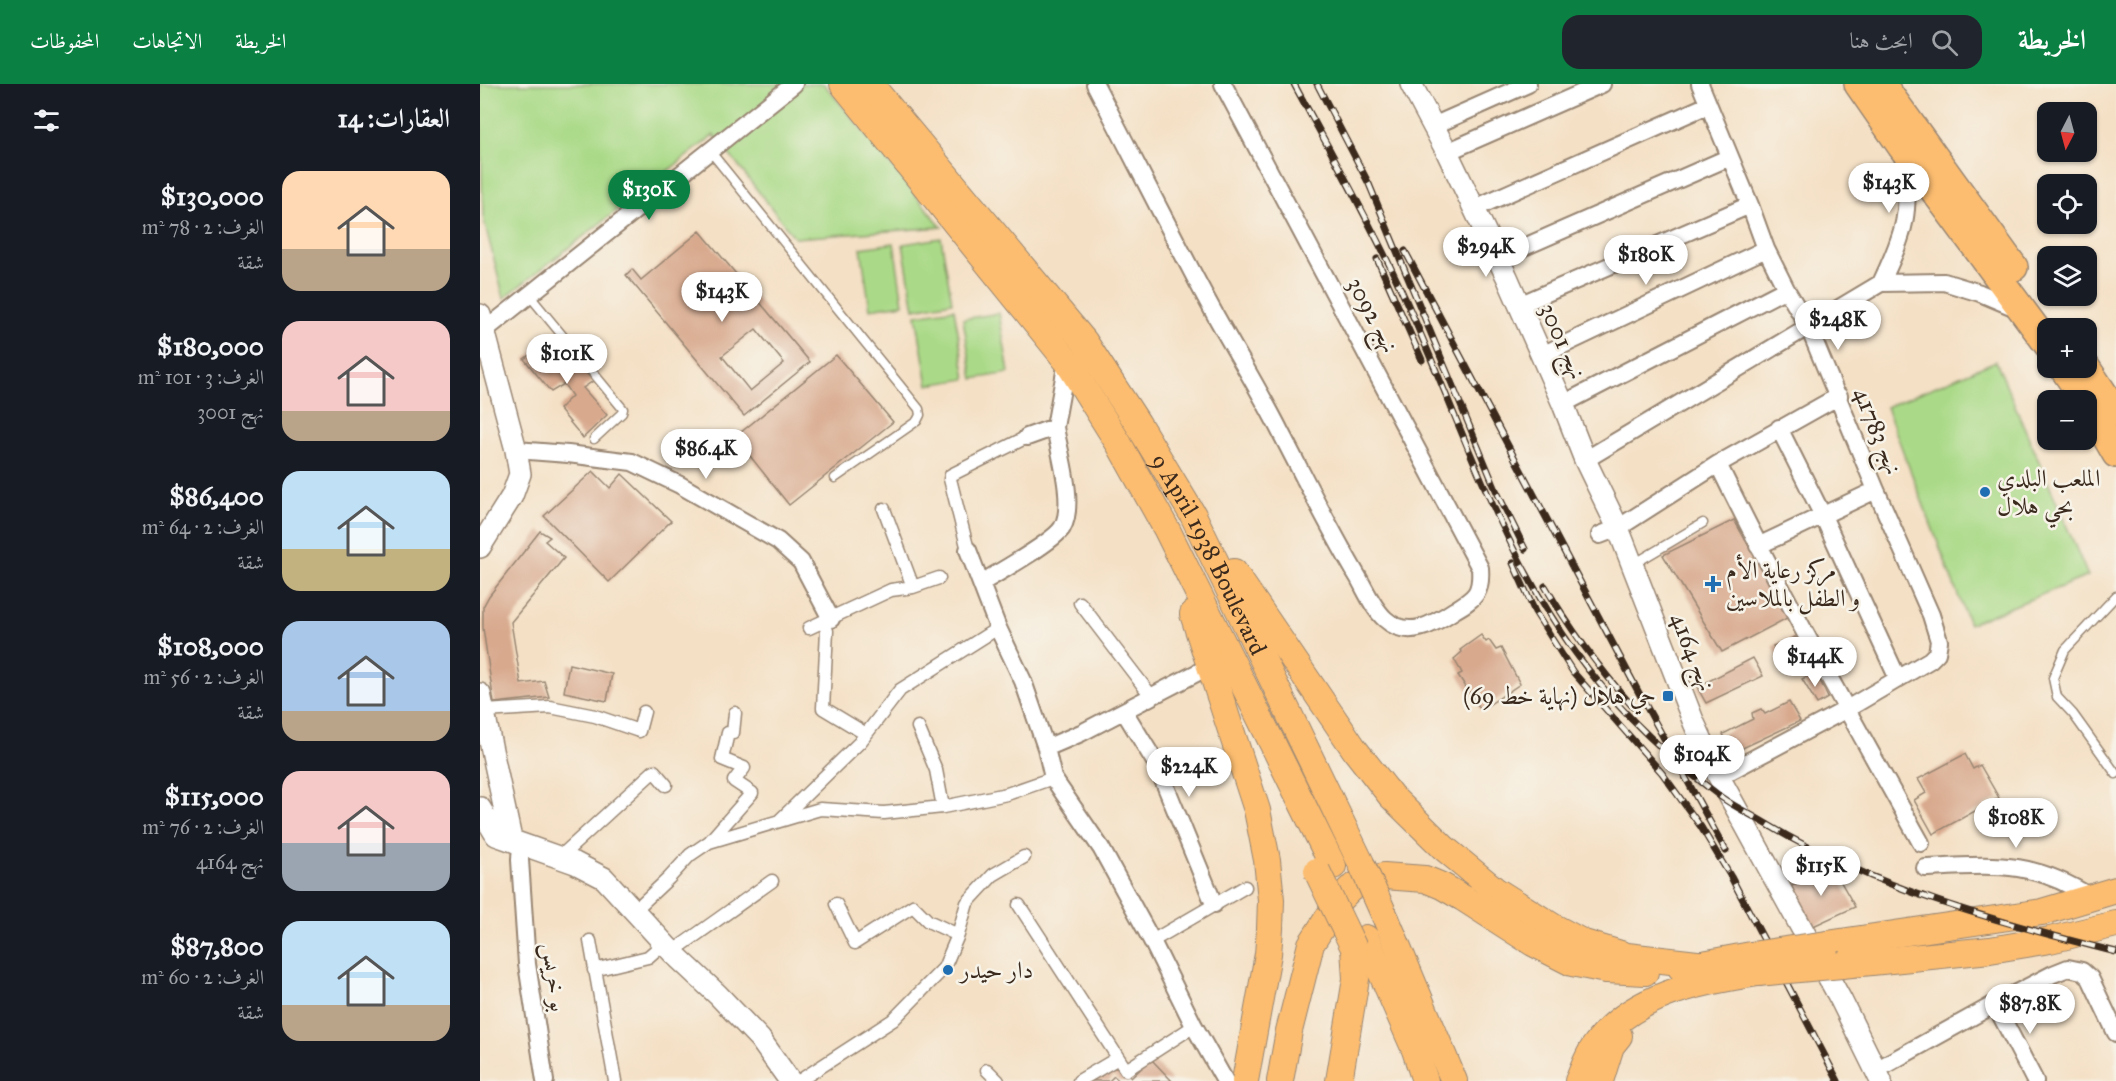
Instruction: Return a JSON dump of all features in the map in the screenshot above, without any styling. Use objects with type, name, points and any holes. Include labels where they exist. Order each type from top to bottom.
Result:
[{"type":"highway","points":[[1858,84],[2037,330]]},
{"type":"highway","points":[[1882,84],[2052,318]]},
{"type":"highway","points":[[2093,378],[2116,412]]},
{"type":"highway","points":[[2097,420],[2116,454]]},
{"type":"main road","name":"9 April 1938 Boulevard","points":[[843,84],[1067,361],[1119,444],[1167,531],[1247,694],[1325,869],[1415,1050],[1425,1081]]},
{"type":"main road","name":"9 April 1938 Boulevard","points":[[870,84],[1084,341],[1193,515],[1361,863],[1454,1081]]},
{"type":"main road","points":[[1193,515],[1355,750],[1390,796],[1444,848],[1495,890],[1584,943],[1627,956],[1697,964],[1842,965],[1990,950],[2050,940],[2116,924]]},
{"type":"main road","points":[[1167,531],[1257,810],[1267,860],[1271,900],[1268,954],[1245,1081]]},
{"type":"main road","points":[[1280,1081],[1289,1031],[1311,944],[1340,899],[1363,881],[1384,876],[1425,879],[1442,886],[1533,943],[1572,963],[1584,966],[1638,973],[1664,971],[1697,964]]},
{"type":"main road","points":[[1578,1081],[1587,1058],[1602,1038],[1623,1018],[1637,1008],[1682,988],[1827,944],[2042,912],[2116,890]]},
{"type":"main road","points":[[1339,1081],[1360,943]]},
{"type":"main road","points":[[1600,1081],[1607,1054],[1615,1040],[1656,1000]]},
{"type":"main road","points":[[1350,1019],[1351,1081]]},
{"type":"street","points":[[480,547],[517,485],[520,474],[516,450],[482,323],[529,295],[794,84]]},
{"type":"street","name":"نهج 3092","points":[[1095,84],[1206,298],[1374,605],[1385,619],[1395,626],[1408,630],[1422,628],[1473,600],[1481,580],[1480,568],[1223,84]]},
{"type":"street","name":"نهج 3001","points":[[1412,84],[1499,258],[1585,460]]},
{"type":"street","points":[[1433,126],[1528,84]]},
{"type":"street","points":[[1447,152],[1602,84]]},
{"type":"street","name":"نهج 41783","points":[[1700,84],[1766,249],[1809,328],[1938,634],[1937,653],[1930,660],[1898,679]]},
{"type":"street","points":[[1475,208],[1708,105]]},
{"type":"street","points":[[1881,283],[1896,252],[1906,223],[1907,185],[1901,146]]},
{"type":"street","points":[[1499,258],[1730,157]]},
{"type":"street","points":[[1519,305],[1750,205]]},
{"type":"street","points":[[1542,355],[1766,249]]},
{"type":"street","points":[[1585,460],[1881,283],[1944,282],[1980,293],[2024,312]]},
{"type":"street","points":[[1563,404],[1786,289]]},
{"type":"street","points":[[981,583],[1052,539],[1064,525],[1068,507],[1067,494],[1054,426],[1067,361]]},
{"type":"street","points":[[1609,531],[1779,428],[1839,396]]},
{"type":"street","points":[[1054,426],[951,475],[950,479],[968,550],[998,628],[1023,681],[1046,748],[1053,778],[1101,848],[1225,1081]]},
{"type":"street","points":[[1719,777],[1847,709],[1898,679],[1823,516],[1779,428]]},
{"type":"street","points":[[516,450],[632,462],[680,485],[778,541],[801,562],[827,621],[823,708],[866,734]]},
{"type":"street","name":"نهج 4164","points":[[1585,460],[1609,531],[1632,565],[1694,723],[1719,777],[1841,1000],[1879,1075]]},
{"type":"street","points":[[1718,464],[1758,546],[1921,843]]},
{"type":"street","points":[[1758,546],[1876,490]]},
{"type":"street","points":[[884,509],[913,587]]},
{"type":"street","points":[[809,628],[891,590],[913,587],[939,578]]},
{"type":"street","points":[[1080,603],[1152,697]]},
{"type":"street","points":[[779,821],[840,763],[900,690],[998,628]]},
{"type":"street","points":[[1046,748],[1210,666]]},
{"type":"street","points":[[502,837],[482,703],[550,707],[596,716],[639,731],[644,712]]},
{"type":"street","points":[[1124,711],[1157,765],[1214,904]]},
{"type":"street","points":[[634,911],[690,855],[709,842],[752,793],[734,781],[744,768],[722,759],[728,733],[734,733],[735,713]]},
{"type":"street","points":[[918,727],[936,770],[943,807]]},
{"type":"street","points":[[560,857],[654,771],[666,785]]},
{"type":"street","points":[[709,842],[820,809],[884,813],[943,807],[1006,794],[1053,778]]},
{"type":"street","points":[[480,808],[502,837],[560,857],[604,878],[668,948],[760,1039],[790,1081]]},
{"type":"street","name":"بو خريس","points":[[502,837],[520,860],[527,964],[545,1081]]},
{"type":"street","points":[[799,1081],[893,1020],[944,968],[958,935],[967,903],[993,875],[1024,857]]},
{"type":"street","points":[[1924,868],[1996,865],[2016,867],[2056,878],[2092,898]]},
{"type":"street","points":[[594,970],[648,957],[668,948],[772,881]]},
{"type":"street","points":[[1152,941],[1245,886]]},
{"type":"street","points":[[836,904],[855,943],[913,906],[928,921],[958,935]]},
{"type":"street","points":[[1019,904],[1126,1070],[1194,1026]]},
{"type":"street","points":[[590,941],[615,1081]]},
{"type":"street","points":[[1879,1075],[1995,1004],[2062,969],[2076,969],[2090,978],[2116,1033]]},
{"type":"street","points":[[1995,1004],[2035,1081]]},
{"type":"street","points":[[1079,1081],[1118,1058]]},
{"type":"street","points":[[987,1070],[998,1081]]},
{"type":"lane","points":[[710,151],[919,409],[920,415],[917,421],[835,478]]},
{"type":"lane","points":[[529,295],[623,409],[622,413],[594,439]]},
{"type":"lane","points":[[1632,565],[1703,524]]},
{"type":"lane","points":[[2116,596],[2065,650],[2053,678],[2057,696],[2073,714],[2116,774]]},
{"type":"green space","points":[[480,84],[824,84],[942,227],[795,238],[714,135],[504,298],[483,217]]},
{"type":"green space","points":[[941,238],[952,302],[914,309],[903,244]]},
{"type":"green space","points":[[894,243],[903,304],[870,309],[861,248]]},
{"type":"green space","points":[[954,309],[966,379],[928,385],[916,315]]},
{"type":"green space","points":[[999,313],[1009,373],[973,379],[963,319]]},
{"type":"green space","name":"الملعب البلدي بحي هلال","points":[[1996,361],[2088,576],[1969,624],[1886,407]]},
{"type":"building","points":[[700,231],[810,362],[744,416],[626,275],[632,269],[641,280]],"holes":[[[756,329],[784,363],[750,391],[722,356]]]},
{"type":"building","points":[[555,337],[593,381],[583,388],[607,415],[583,438],[559,409],[572,396],[564,384],[551,392],[524,359]]},
{"type":"building","points":[[836,355],[893,422],[789,505],[735,437]]},
{"type":"building","points":[[593,471],[610,488],[622,474],[671,521],[609,582],[544,516]]},
{"type":"building","points":[[1734,520],[1789,617],[1722,652],[1663,555]]},
{"type":"building","points":[[540,531],[550,537],[545,541],[564,558],[511,622],[521,684],[544,681],[549,697],[494,703],[483,628],[483,607],[489,596]]},
{"type":"building","points":[[1481,635],[1486,642],[1489,640],[1496,650],[1501,648],[1520,684],[1481,710],[1458,675],[1462,673],[1454,659],[1462,652],[1460,650]]},
{"type":"building","points":[[1795,637],[1801,648],[1778,657],[1773,646]]},
{"type":"building","points":[[1753,658],[1763,676],[1706,703],[1697,687]]},
{"type":"building","points":[[569,664],[612,674],[607,701],[564,692]]},
{"type":"building","points":[[1816,672],[1828,698],[1817,704],[1802,679]]},
{"type":"building","points":[[1789,702],[1800,721],[1732,753],[1723,734],[1753,719],[1752,713],[1761,709],[1765,714]]},
{"type":"building","points":[[1965,754],[1973,769],[1980,765],[1999,798],[1933,834],[1914,800],[1926,793],[1918,779]]},
{"type":"building","points":[[1833,868],[1855,907],[1811,927],[1787,888]]},
{"type":"building","points":[[1151,1059],[1172,1081],[1119,1081],[1114,1076],[1109,1081],[1088,1081],[1097,1072],[1101,1076],[1115,1062],[1131,1078]]},
{"type":"railway","points":[[1294,84],[1360,206],[1397,281],[1493,505],[1536,592],[1578,656],[1634,722],[1726,801],[1806,846],[1848,866],[1935,900],[2025,928],[2116,952]]},
{"type":"railway","points":[[1317,84],[1369,184],[1496,490],[1525,549]]},
{"type":"railway","points":[[1405,251],[1639,693],[1726,851]]},
{"type":"railway","points":[[1377,259],[1422,360]]},
{"type":"railway","points":[[1513,563],[1535,612],[1573,672],[1662,773],[1701,827],[1731,877],[1838,1081]]},
{"type":"railway","points":[[1545,586],[1586,649],[1633,707]]},
{"type":"place","name":"الملعب البلدي بحي هلال","points":[[1985,492]]},
{"type":"place","name":"مركز رعاية الأم و الطفل بالملاسين","points":[[1713,584]]},
{"type":"place","name":"حي هلال (نهاية خط 69)","points":[[1668,696]]},
{"type":"place","name":"دار حيدر","points":[[948,970]]}]
